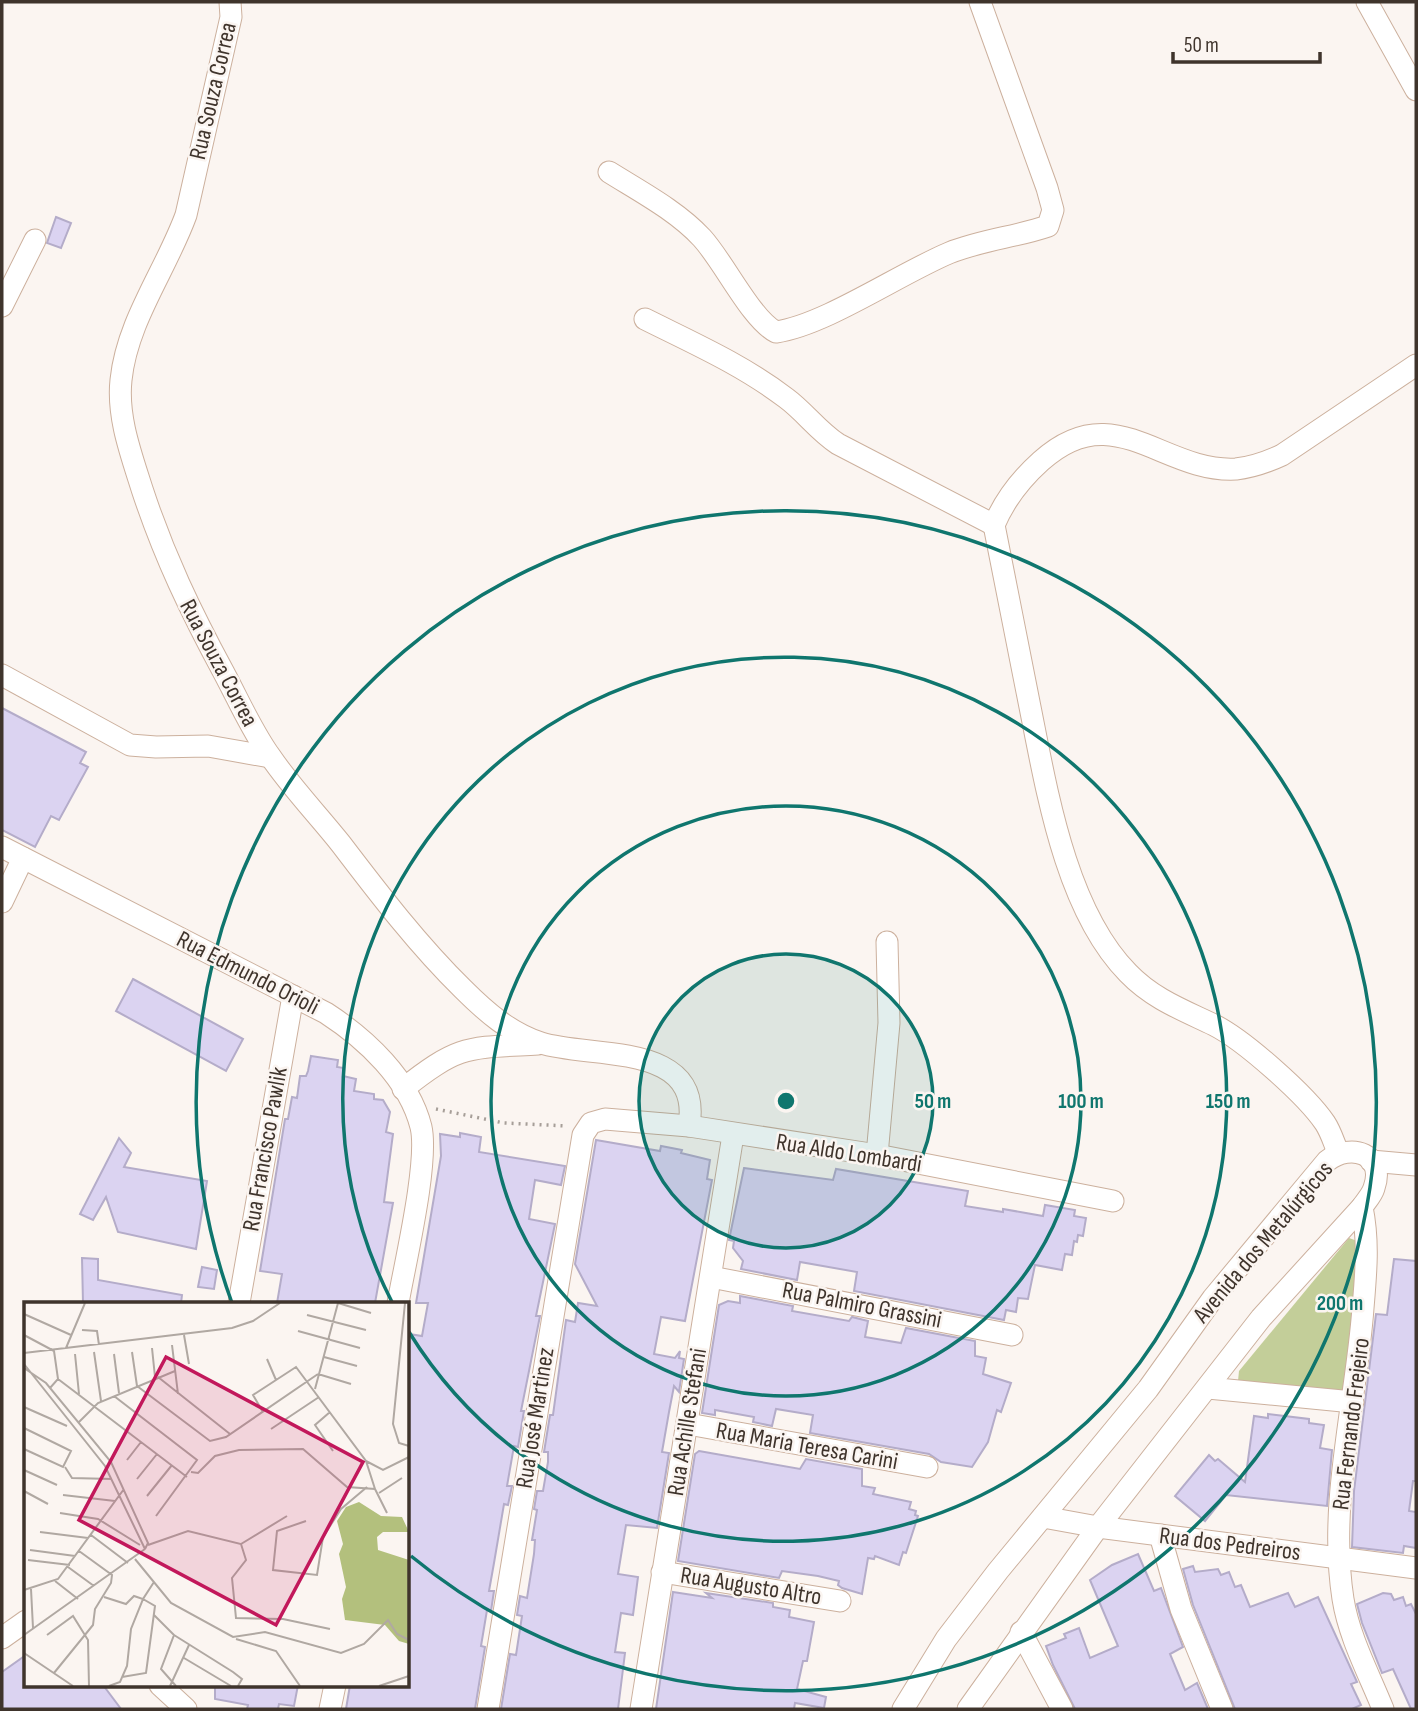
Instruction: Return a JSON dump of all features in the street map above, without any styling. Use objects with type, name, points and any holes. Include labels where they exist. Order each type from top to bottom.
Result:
[{"type":"street","name":"Rua Souza Correa","points":[[230,2],[230,17],[186,215],[125,350],[120,382],[121,414],[129,450],[171,572],[270,757],[367,878],[455,980],[493,1017],[520,1035],[543,1044],[660,1064],[672,1071],[680,1079],[692,1108],[689,1126]]},
{"type":"street","points":[[610,172],[681,219],[699,235],[717,254],[760,320],[776,331],[787,330],[836,309],[952,252],[1048,226],[1053,210],[1047,188],[980,2]]},
{"type":"street","points":[[1367,2],[1416,90]]},
{"type":"street","points":[[2,306],[35,240]]},
{"type":"street","points":[[645,319],[746,370],[785,397],[820,432],[838,444],[994,525]]},
{"type":"street","points":[[1338,1152],[1326,1124],[1297,1091],[1224,1031],[1176,1009],[1128,974],[1098,933],[1062,851],[1048,798],[994,525],[1022,480],[1051,452],[1069,441],[1099,433],[1128,438],[1217,468],[1258,466],[1282,455],[1416,365]]},
{"type":"street","points":[[2,676],[111,735],[140,747],[208,746],[270,757]]},
{"type":"street","name":"Rua Edmundo Orioli","points":[[2,847],[293,996],[353,1030],[374,1051],[407,1096],[421,1129],[421,1164],[398,1302]]},
{"type":"street","points":[[2,902],[23,858]]},
{"type":"street","points":[[877,1155],[889,1023],[887,942]]},
{"type":"street","name":"Rua Francisco Pawlik","points":[[239,1302],[293,996]]},
{"type":"street","points":[[407,1096],[454,1052],[474,1046],[543,1044]]},
{"type":"street","name":"Rua Aldo Lombardi","points":[[586,1128],[605,1119],[689,1126],[733,1135],[877,1155],[1113,1200]]},
{"type":"street","name":"Rua José Martinez","points":[[488,1709],[541,1380],[586,1128]]},
{"type":"street","name":"Rua Achille Stefani","points":[[641,1709],[733,1135]]},
{"type":"street","name":"Avenida dos Metalúrgicos","points":[[909,1707],[946,1639],[1148,1389],[1213,1298],[1338,1152],[1350,1149],[1361,1152],[1371,1161],[1376,1174],[1374,1187],[1362,1207],[1261,1318],[1098,1527],[968,1709]]},
{"type":"street","points":[[1371,1161],[1416,1164]]},
{"type":"street","name":"Rua Fernando Frejeiro","points":[[1362,1207],[1367,1230],[1367,1259],[1353,1402],[1339,1503],[1339,1557],[1343,1602],[1383,1709]]},
{"type":"street","name":"Rua Palmiro Grassini","points":[[711,1277],[1012,1335]]},
{"type":"street","points":[[1208,1388],[1353,1402]]},
{"type":"street","name":"Rua Maria Teresa Carini","points":[[688,1424],[927,1467]]},
{"type":"street","name":"Rua dos Pedreiros","points":[[1043,1517],[1098,1527],[1416,1568]]},
{"type":"street","points":[[1160,1535],[1181,1609],[1222,1709]]},
{"type":"street","name":"Rua Augusto Altro","points":[[662,1572],[840,1601]]},
{"type":"street","points":[[2,1639],[24,1622]]},
{"type":"street","points":[[1021,1632],[1062,1709]]},
{"type":"street","points":[[330,1709],[335,1686]]},
{"type":"path","points":[[407,1096],[504,1123],[586,1128]]},
{"type":"green space","points":[[1349,1238],[1360,1242],[1350,1396],[1238,1381],[1239,1371]]},
{"type":"building","points":[[56,217],[71,223],[61,248],[47,243]]},
{"type":"building","points":[[2,708],[86,752],[80,763],[88,767],[59,820],[51,816],[35,847],[2,830]]},
{"type":"building","points":[[133,979],[243,1039],[226,1071],[116,1011]]},
{"type":"building","points":[[311,1056],[338,1060],[337,1067],[344,1068],[343,1076],[356,1079],[354,1091],[374,1094],[374,1099],[383,1100],[390,1112],[386,1132],[393,1134],[384,1202],[393,1203],[375,1302],[277,1302],[282,1274],[260,1271],[285,1119],[288,1119],[292,1097],[297,1098],[300,1076],[306,1076]]},
{"type":"building","points":[[460,1133],[481,1137],[479,1152],[565,1166],[561,1185],[535,1180],[529,1219],[555,1224],[536,1316],[540,1316],[521,1411],[524,1411],[518,1447],[514,1446],[507,1486],[512,1486],[508,1505],[504,1504],[489,1591],[494,1591],[491,1611],[487,1610],[481,1646],[485,1647],[475,1709],[346,1709],[350,1686],[410,1686],[410,1334],[422,1336],[428,1303],[416,1303],[441,1156],[440,1134],[460,1137]]},
{"type":"building","points":[[119,1138],[131,1153],[124,1167],[207,1181],[196,1249],[118,1232],[106,1197],[93,1220],[80,1214]]},
{"type":"building","points":[[596,1140],[660,1151],[661,1146],[710,1160],[707,1179],[712,1180],[685,1321],[661,1317],[654,1354],[675,1358],[680,1351],[679,1358],[684,1359],[679,1392],[674,1386],[662,1452],[669,1453],[657,1528],[626,1525],[618,1574],[638,1577],[633,1615],[621,1613],[615,1652],[625,1653],[618,1709],[501,1709],[510,1654],[516,1655],[522,1616],[517,1615],[520,1596],[527,1598],[534,1554],[535,1540],[532,1540],[537,1510],[534,1509],[537,1491],[543,1491],[548,1462],[548,1452],[544,1452],[550,1415],[553,1415],[566,1320],[575,1322],[578,1303],[597,1306],[575,1264]]},
{"type":"building","points":[[744,1168],[833,1180],[836,1169],[968,1191],[965,1206],[1003,1212],[1003,1209],[1043,1216],[1045,1205],[1075,1210],[1074,1216],[1086,1218],[1083,1236],[1078,1235],[1077,1242],[1074,1241],[1072,1255],[1065,1254],[1062,1270],[1035,1265],[1028,1299],[1018,1298],[1016,1312],[1006,1310],[1004,1320],[854,1291],[857,1272],[800,1262],[797,1280],[741,1269],[743,1261],[733,1248],[734,1241],[729,1240]]},
{"type":"building","points":[[82,1258],[98,1259],[98,1280],[182,1295],[181,1302],[83,1302]]},
{"type":"building","points":[[1394,1259],[1416,1261],[1416,1481],[1413,1481],[1409,1511],[1416,1512],[1416,1548],[1404,1546],[1403,1553],[1352,1547],[1354,1491],[1376,1314],[1387,1315]]},
{"type":"building","points":[[202,1267],[217,1270],[214,1289],[198,1287]]},
{"type":"building","points":[[740,1296],[793,1306],[792,1311],[849,1321],[852,1317],[868,1321],[865,1337],[901,1343],[906,1328],[975,1341],[975,1356],[986,1358],[983,1374],[1011,1383],[1001,1412],[997,1410],[988,1442],[972,1467],[941,1462],[929,1454],[810,1433],[813,1415],[776,1409],[772,1426],[753,1422],[754,1417],[715,1410],[715,1415],[702,1413],[719,1305],[728,1301],[740,1303]]},
{"type":"building","points":[[1268,1414],[1309,1419],[1309,1423],[1324,1425],[1320,1448],[1332,1450],[1327,1506],[1226,1495],[1205,1521],[1175,1496],[1209,1455],[1215,1461],[1218,1459],[1245,1482],[1254,1416],[1268,1418]]},
{"type":"building","points":[[699,1451],[800,1469],[806,1459],[862,1469],[862,1486],[875,1488],[873,1494],[911,1502],[909,1509],[916,1511],[915,1515],[918,1516],[906,1553],[903,1552],[899,1565],[875,1556],[874,1559],[868,1558],[862,1594],[842,1588],[838,1585],[839,1581],[818,1576],[782,1571],[779,1578],[678,1561],[695,1454]]},
{"type":"building","points":[[1138,1554],[1154,1591],[1161,1588],[1183,1647],[1170,1654],[1185,1690],[1197,1683],[1208,1709],[1075,1709],[1053,1665],[1046,1646],[1066,1638],[1064,1634],[1079,1628],[1090,1658],[1118,1646],[1090,1580],[1112,1565]]},
{"type":"building","points":[[1193,1566],[1195,1572],[1218,1569],[1221,1575],[1229,1572],[1235,1587],[1241,1585],[1250,1607],[1288,1593],[1295,1607],[1318,1597],[1357,1682],[1351,1684],[1361,1705],[1352,1709],[1235,1709],[1193,1605],[1183,1569]]},
{"type":"building","points":[[673,1592],[712,1598],[706,1593],[773,1603],[773,1607],[790,1610],[789,1617],[814,1622],[807,1661],[803,1661],[797,1689],[826,1697],[824,1708],[795,1703],[794,1709],[656,1709]]},
{"type":"building","points":[[1383,1593],[1391,1594],[1394,1600],[1403,1597],[1406,1606],[1411,1604],[1416,1614],[1416,1709],[1411,1709],[1393,1669],[1382,1673],[1362,1623],[1357,1604]]},
{"type":"building","points":[[24,1656],[24,1686],[104,1686],[121,1709],[2,1709],[2,1672]]},
{"type":"building","points":[[215,1686],[298,1686],[294,1706],[279,1704],[278,1709],[247,1709],[248,1705],[215,1699]]}]
